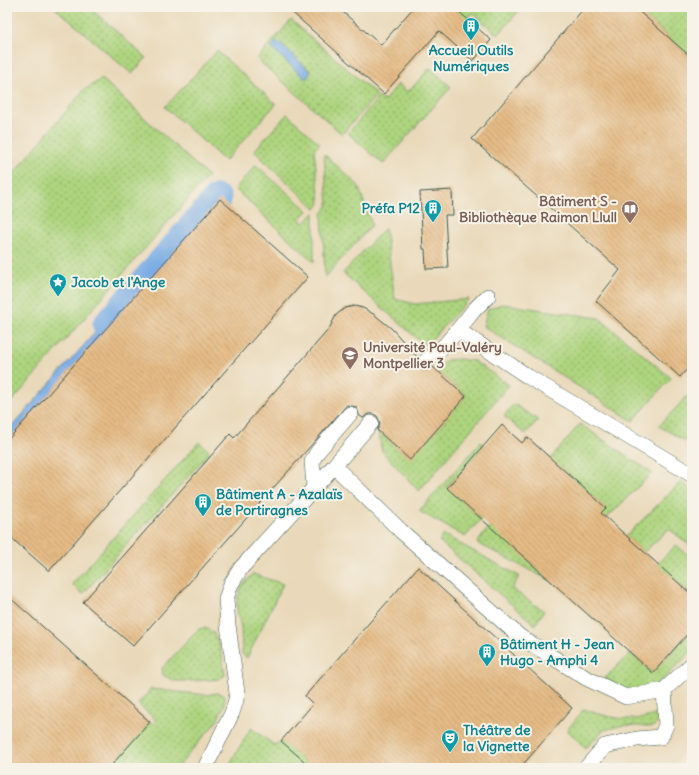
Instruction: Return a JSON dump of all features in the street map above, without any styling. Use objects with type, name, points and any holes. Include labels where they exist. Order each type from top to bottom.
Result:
[{"type":"lane","points":[[426,361],[445,344],[488,296]]},
{"type":"lane","points":[[458,330],[527,376],[692,475]]},
{"type":"lane","points":[[314,487],[312,461],[318,451],[350,414]]},
{"type":"lane","points":[[205,767],[232,713],[237,692],[226,598],[231,584],[241,568],[371,423]]},
{"type":"lane","points":[[334,466],[401,531],[519,636],[586,678],[626,697],[664,690],[692,664]]},
{"type":"lane","points":[[586,768],[605,746],[662,737],[666,725],[664,690]]},
{"type":"shaded area","name":"Université Paul-Valéry Montpellier 3","points":[[7,7],[692,7],[692,733],[675,768],[7,768]]},
{"type":"green space","points":[[54,7],[89,7],[146,58],[132,74]]},
{"type":"green space","points":[[460,7],[522,7],[498,35],[473,13],[458,28],[449,20]]},
{"type":"green space","points":[[634,7],[692,7],[692,58]]},
{"type":"green space","points":[[291,20],[377,95],[342,134],[257,59]]},
{"type":"green space","points":[[217,51],[276,104],[225,161],[165,107]]},
{"type":"green space","points":[[430,68],[451,87],[383,164],[348,133],[379,97],[384,101],[398,84],[408,92]]},
{"type":"green space","points":[[102,79],[208,176],[7,407],[7,181],[84,90]]},
{"type":"green space","points":[[287,114],[320,144],[314,150],[320,203],[316,209],[254,151]]},
{"type":"green space","points":[[324,154],[358,185],[372,225],[325,277],[322,214],[328,205]]},
{"type":"green space","points":[[256,165],[308,211],[300,219],[304,224],[314,213],[314,262],[235,189]]},
{"type":"green space","points":[[385,228],[395,299],[415,304],[469,299],[428,343],[423,344],[343,273]]},
{"type":"green space","points":[[502,304],[599,318],[671,378],[633,421],[483,326],[488,309]]},
{"type":"green space","points":[[459,359],[474,361],[509,385],[419,491],[382,451],[378,432],[410,459],[466,396],[436,370],[447,360]]},
{"type":"green space","points":[[692,391],[692,431],[685,441],[659,426]]},
{"type":"green space","points":[[514,404],[538,420],[525,434],[504,416]]},
{"type":"green space","points":[[580,424],[652,473],[606,519],[601,514],[606,508],[559,466],[546,464]]},
{"type":"green space","points":[[199,442],[210,452],[83,594],[72,584]]},
{"type":"green space","points":[[481,442],[484,445],[447,487],[481,519],[465,537],[419,511]]},
{"type":"green space","points":[[681,482],[692,490],[692,547],[669,529],[644,552],[626,536]]},
{"type":"green space","points":[[490,526],[551,581],[477,543]]},
{"type":"green space","points":[[444,535],[519,576],[512,589],[544,611],[535,625],[439,541]]},
{"type":"green space","points":[[676,545],[692,558],[692,595],[657,564]]},
{"type":"green space","points":[[253,574],[283,584],[247,658],[242,654],[241,628],[237,610],[237,600],[241,587]]},
{"type":"green space","points":[[205,628],[214,634],[220,647],[225,675],[219,679],[211,680],[174,681],[163,675],[162,668],[199,629]]},
{"type":"green space","points":[[692,629],[692,651],[659,684],[627,693],[605,678],[630,653],[653,673]]},
{"type":"green space","points":[[151,689],[206,695],[217,693],[225,696],[224,706],[217,721],[177,768],[113,768],[111,766],[150,722],[153,724],[156,720],[138,704]]},
{"type":"green space","points":[[584,709],[611,717],[631,719],[649,717],[658,713],[660,720],[653,727],[624,725],[604,730],[586,748],[567,730]]},
{"type":"green space","points":[[251,728],[274,745],[281,741],[312,768],[238,768],[230,763]]},
{"type":"water","points":[[277,41],[311,72],[306,79],[271,48]]},
{"type":"water","points":[[215,198],[219,201],[159,269],[155,265]]},
{"type":"water","points":[[131,292],[136,296],[7,441],[7,432]]},
{"type":"building","points":[[286,7],[337,7],[381,45],[413,8],[412,7],[460,7],[457,10],[491,40],[473,61],[439,31],[384,94]]},
{"type":"building","name":"Bâtiment S - Bibliothèque Raimon Llull","points":[[585,7],[634,7],[692,58],[692,364],[680,377],[596,301],[620,270],[472,139]]},
{"type":"building","name":"Préfa P12","points":[[452,190],[453,215],[445,215],[448,268],[426,269],[425,249],[423,249],[420,192]]},
{"type":"building","points":[[220,199],[308,277],[49,571],[7,534],[7,441]]},
{"type":"building","points":[[354,306],[363,308],[375,315],[392,329],[418,358],[417,363],[419,367],[423,370],[427,370],[433,367],[466,396],[410,460],[377,430],[380,424],[377,416],[368,414],[363,418],[359,415],[356,407],[347,405],[133,646],[83,602],[230,434],[234,438],[329,329],[336,315],[345,308]]},
{"type":"building","points":[[502,425],[522,443],[527,437],[606,508],[601,513],[692,595],[692,629],[653,673],[447,488]]},
{"type":"building","name":"Bâtiment H - Jean Hugo - Amphi 4","points":[[418,567],[572,708],[520,768],[312,768],[281,741],[313,704],[305,696]]},
{"type":"building","points":[[7,595],[150,722],[109,768],[7,768]]},
{"type":"waterway","points":[[107,325],[217,199]]},
{"type":"place","name":"Accueil Outils Numériques","points":[[471,41]]},
{"type":"place","name":"Préfa P12","points":[[433,223]]},
{"type":"place","name":"Bâtiment S - Bibliothèque Raimon Llull","points":[[630,224]]},
{"type":"place","name":"Jacob et l'Ange","points":[[58,297]]},
{"type":"place","name":"Université Paul-Valéry Montpellier 3","points":[[350,370]]},
{"type":"place","name":"Bâtiment A - Azalaïs de Portiragnes","points":[[203,517]]},
{"type":"place","name":"Bâtiment H - Jean Hugo - Amphi 4","points":[[487,667]]},
{"type":"place","name":"Théâtre de la Vignette","points":[[450,753]]}]
